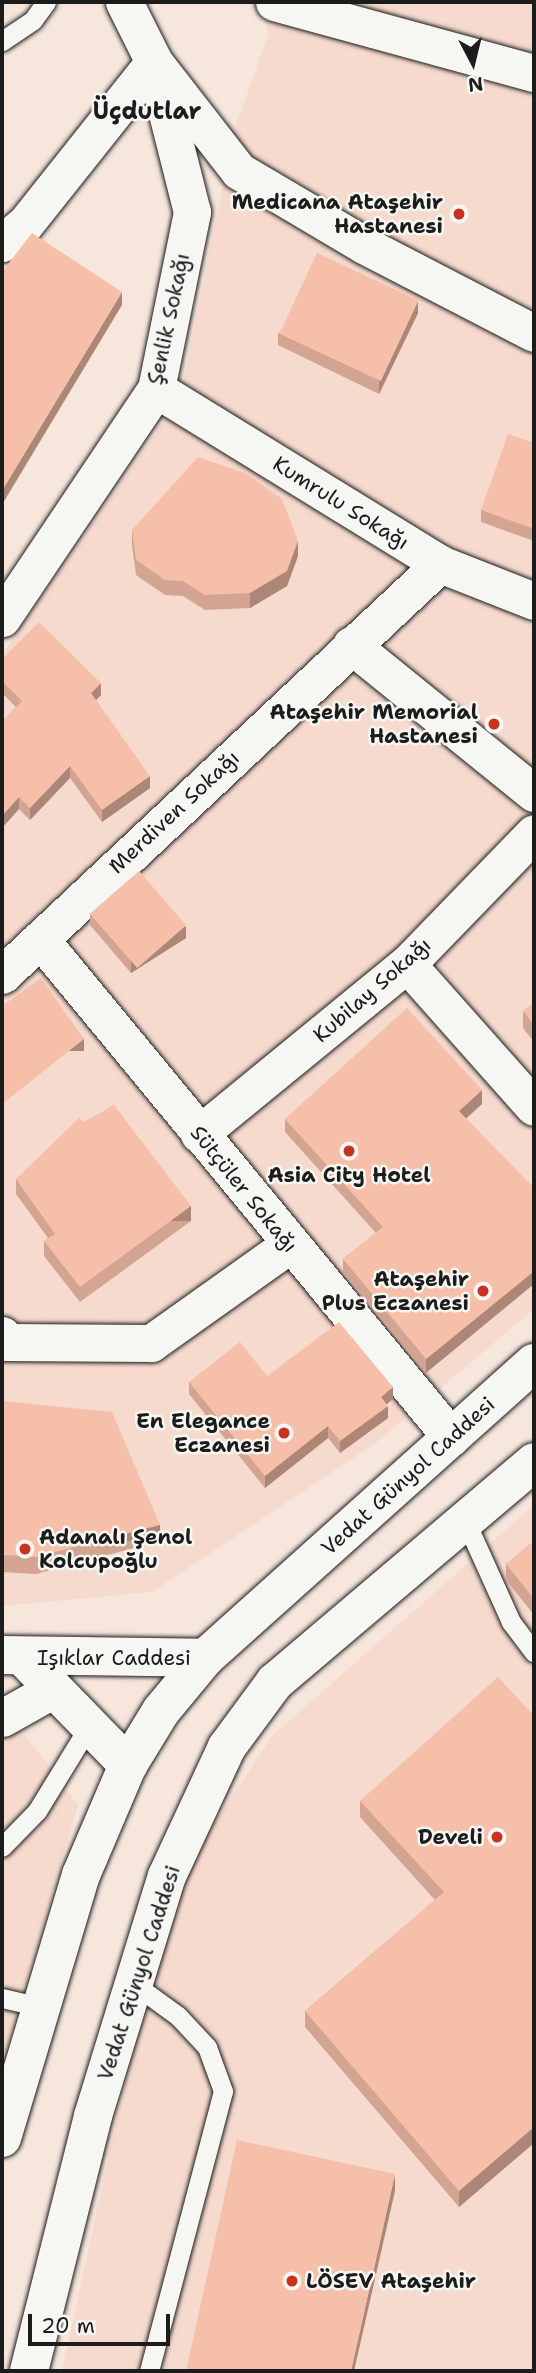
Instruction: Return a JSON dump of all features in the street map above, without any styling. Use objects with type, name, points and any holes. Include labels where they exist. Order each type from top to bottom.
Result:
[{"type":"main road","name":"Vedat Günyol Caddesi","points":[[2,2137],[80,1875],[128,1765],[205,1658],[534,1363]]},
{"type":"main road","name":"Vedat Günyol Caddesi","points":[[29,2371],[134,1984],[167,1876],[227,1747],[275,1682],[534,1462]]},
{"type":"main road","name":"Işıklar Caddesi","points":[[12,1656],[205,1658]]},
{"type":"main road","name":"Işıklar Caddesi","points":[[12,1656],[52,1690],[128,1765]]},
{"type":"street","points":[[124,2],[154,62],[239,171],[364,246],[534,333]]},
{"type":"street","points":[[274,2],[534,73]]},
{"type":"street","points":[[2,243],[25,224],[154,62]]},
{"type":"street","name":"Şenlik Sokağı","points":[[5,607],[156,389],[192,212],[154,62]]},
{"type":"street","name":"Kumrulu Sokağı","points":[[156,389],[440,564],[534,601]]},
{"type":"street","name":"Merdiven Sokağı","points":[[2,975],[440,564]]},
{"type":"street","points":[[351,645],[534,793]]},
{"type":"street","name":"Kubilay Sokağı","points":[[199,1134],[407,964],[534,833]]},
{"type":"street","name":"Sütçüler Sokağı","points":[[40,939],[289,1245],[452,1437]]},
{"type":"street","points":[[407,964],[534,1107]]},
{"type":"street","points":[[2,1335],[6,1342],[151,1343],[289,1245]]},
{"type":"street","points":[[2,1718],[52,1690]]},
{"type":"lane","points":[[2,41],[33,20],[46,2]]},
{"type":"lane","points":[[465,1520],[512,1622],[534,1652]]},
{"type":"lane","points":[[2,1847],[37,1811],[89,1726]]},
{"type":"lane","points":[[134,1984],[178,2015],[207,2047],[223,2091],[149,2371]]},
{"type":"lane","points":[[2,1998],[41,2007]]},
{"type":"shaded area","points":[[264,2],[534,2],[534,1309],[377,1442],[152,1592],[2,1606],[2,655],[181,396],[234,130],[268,36]]},
{"type":"shaded area","points":[[534,1505],[534,2371],[62,2371],[165,1898],[272,1736]]},
{"type":"shaded area","points":[[2,1705],[78,1805],[2,2062]]},
{"type":"building","points":[[32,233],[122,292],[2,489],[2,272]]},
{"type":"building","points":[[317,253],[419,300],[381,381],[279,334]]},
{"type":"building","points":[[508,434],[534,443],[534,529],[481,510]]},
{"type":"building","points":[[198,457],[247,474],[282,499],[298,541],[287,571],[250,593],[205,595],[183,581],[165,580],[136,560],[132,530]]},
{"type":"building","points":[[39,622],[101,683],[91,693],[150,776],[102,810],[70,766],[30,808],[19,797],[2,816],[2,722],[22,701],[2,681],[2,659]]},
{"type":"building","points":[[139,871],[186,925],[137,968],[90,914]]},
{"type":"building","points":[[41,978],[84,1039],[2,1104],[2,1006]]},
{"type":"building","points":[[534,1003],[534,1025],[523,1011]]},
{"type":"building","points":[[407,1008],[482,1090],[459,1111],[534,1188],[534,1271],[426,1359],[343,1259],[383,1227],[285,1119]]},
{"type":"building","points":[[114,1105],[191,1206],[80,1287],[44,1241],[55,1234],[16,1179],[79,1118],[84,1122]]},
{"type":"building","points":[[339,1322],[393,1387],[381,1397],[388,1406],[340,1441],[328,1426],[265,1476],[189,1382],[240,1342],[267,1376]]},
{"type":"building","points":[[2,1401],[112,1412],[160,1525],[36,1557],[2,1555]]},
{"type":"building","points":[[534,1541],[534,1599],[506,1564]]},
{"type":"building","points":[[498,1677],[534,1716],[534,2127],[459,2191],[305,2011],[444,1892],[360,1801]]},
{"type":"building","name":"LÖSEV Ataşehir","points":[[237,2140],[395,2174],[351,2371],[186,2371]]},
{"type":"place","name":"Medicana Ataşehir Hastanesi","points":[[459,214]]},
{"type":"place","name":"Ataşehir Memorial Hastanesi","points":[[494,724]]},
{"type":"place","name":"Asia City Hotel","points":[[349,1151]]},
{"type":"place","name":"Ataşehir Plus Eczanesi","points":[[483,1291]]},
{"type":"place","name":"En Elegance Eczanesi","points":[[284,1433]]},
{"type":"place","name":"Adanalı Şenol Kolcupoğlu","points":[[25,1549]]},
{"type":"place","name":"Develi","points":[[497,1837]]},
{"type":"place","name":"LÖSEV Ataşehir","points":[[292,2281]]},
{"type":"district","name":"Üçdutlar","points":[[147,112]]}]
